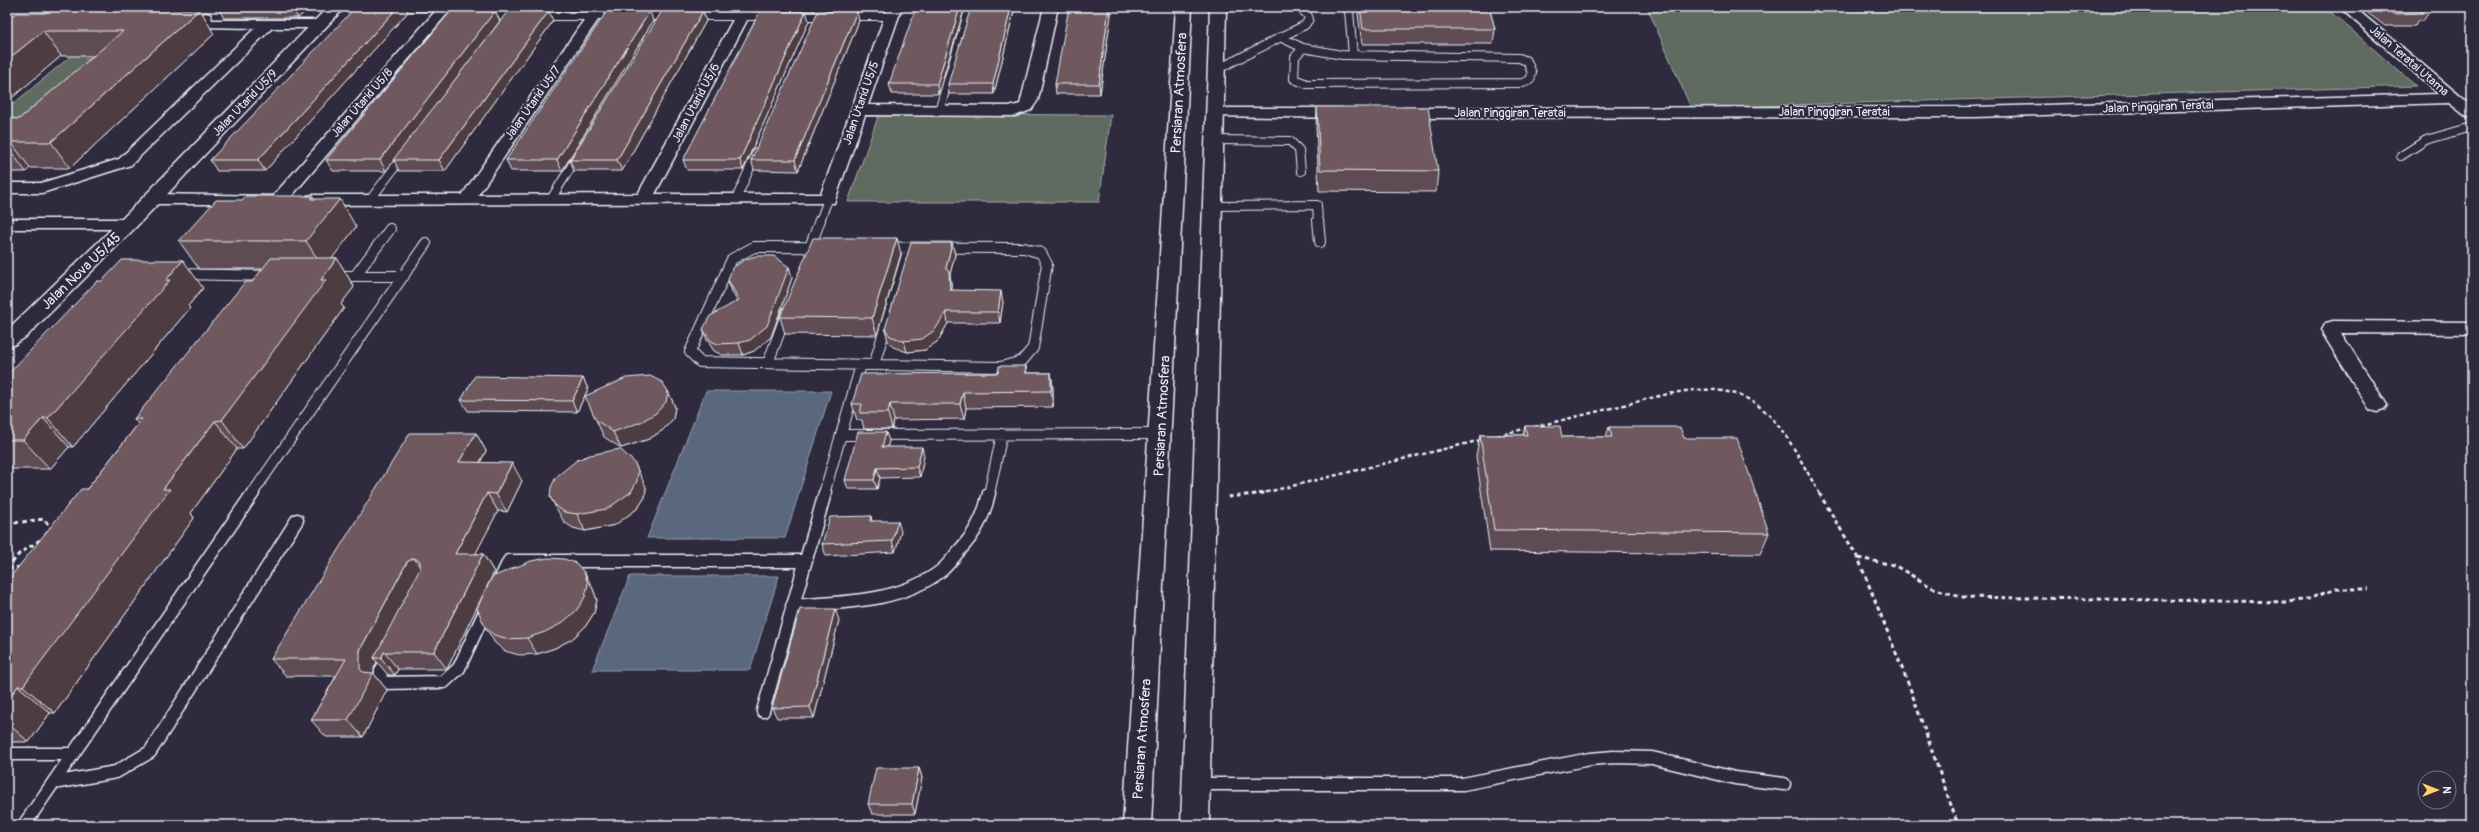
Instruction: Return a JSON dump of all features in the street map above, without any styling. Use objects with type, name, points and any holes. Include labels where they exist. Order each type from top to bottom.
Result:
[{"type":"street","name":"Jalan Utarid U5/9","points":[[152,199],[337,7]]},
{"type":"street","points":[[858,110],[1015,112],[1026,106],[1030,100],[1051,7]]},
{"type":"street","name":"Persiaran Atmosfera","points":[[1137,825],[1161,434],[1184,7]]},
{"type":"street","points":[[1195,825],[1218,7]]},
{"type":"street","name":"Jalan Teratai Utama","points":[[2346,7],[2465,105]]},
{"type":"street","points":[[210,12],[204,24],[321,24]]},
{"type":"street","points":[[189,17],[210,12]]},
{"type":"street","name":"Jalan Utarid U5/8","points":[[279,200],[444,12]]},
{"type":"street","name":"Jalan Utarid U5/7","points":[[467,200],[597,12]]},
{"type":"street","name":"Jalan Utarid U5/6","points":[[644,199],[745,12]]},
{"type":"street","name":"Jalan Utarid U5/5","points":[[828,199],[893,12]]},
{"type":"street","points":[[7,188],[42,188],[125,162],[268,24]]},
{"type":"street","name":"Jalan Pinggiran Teratai","points":[[1390,113],[2006,111],[2465,105]]},
{"type":"street","points":[[1215,112],[1358,113]]},
{"type":"street","points":[[152,199],[828,199]]},
{"type":"street","name":"Jalan Nova U5/45","points":[[7,340],[20,331],[152,199]]},
{"type":"street","points":[[7,224],[128,224]]},
{"type":"street","points":[[2377,405],[2332,334],[2331,330],[2333,327],[2472,328]]},
{"type":"lane","points":[[410,7],[444,12]]},
{"type":"lane","points":[[507,19],[517,7]]},
{"type":"lane","points":[[660,20],[668,7]]},
{"type":"lane","points":[[815,20],[821,7]]},
{"type":"lane","points":[[940,111],[970,7]]},
{"type":"lane","points":[[1216,70],[1305,24],[1308,19],[1307,14],[1298,7]]},
{"type":"lane","points":[[1345,7],[1349,11],[1353,55]]},
{"type":"lane","points":[[478,16],[507,19],[529,16],[597,12],[660,20],[678,16]]},
{"type":"lane","points":[[686,16],[745,12],[815,20],[893,12]]},
{"type":"lane","points":[[1280,37],[1303,48],[1353,55],[1519,58],[1527,61],[1532,73],[1530,80],[1523,82],[1307,84],[1294,79],[1295,57],[1303,48]]},
{"type":"lane","points":[[2401,156],[2414,145],[2438,134],[2472,127]]},
{"type":"lane","points":[[736,199],[762,140]]},
{"type":"lane","points":[[1215,140],[1290,140],[1297,145],[1300,153],[1301,171]]},
{"type":"lane","points":[[551,200],[584,145]]},
{"type":"lane","points":[[370,200],[408,149]]},
{"type":"lane","points":[[805,262],[828,199]]},
{"type":"lane","points":[[1213,206],[1317,205],[1320,242]]},
{"type":"lane","points":[[355,276],[390,229]]},
{"type":"lane","points":[[24,825],[426,243]]},
{"type":"lane","points":[[754,247],[810,247],[1024,248],[1041,252],[1047,264],[1033,348],[1022,362],[1001,367],[700,362],[690,352],[732,259],[754,247]]},
{"type":"lane","points":[[874,365],[910,248]]},
{"type":"lane","points":[[170,274],[279,276]]},
{"type":"lane","points":[[247,288],[257,276]]},
{"type":"lane","points":[[325,276],[404,276]]},
{"type":"lane","points":[[768,363],[789,305]]},
{"type":"lane","points":[[763,711],[861,365]]},
{"type":"lane","points":[[792,606],[855,602],[885,596],[920,583],[942,570],[970,539],[984,516],[1002,434]]},
{"type":"lane","points":[[841,435],[1161,434]]},
{"type":"lane","points":[[53,783],[118,773],[135,765],[150,752],[297,520]]},
{"type":"lane","points":[[395,644],[381,671],[380,683],[444,682],[459,668],[508,561],[805,561]]},
{"type":"lane","points":[[7,754],[73,754]]},
{"type":"lane","points":[[1197,784],[1463,784],[1590,759],[1614,757],[1652,758],[1735,778],[1784,784]]},
{"type":"path","points":[[1492,437],[1674,392],[1698,389],[1721,390],[1747,397],[1764,407],[1778,425],[1858,558],[1910,688],[1958,825]]},
{"type":"path","points":[[1205,497],[1262,494],[1485,439]]},
{"type":"path","points":[[7,520],[14,523],[44,518],[54,533],[50,535]]},
{"type":"path","points":[[7,569],[19,554],[45,537]]},
{"type":"path","points":[[1858,558],[1894,565],[1933,588],[1962,597],[2288,602],[2308,599],[2336,589],[2369,589]]},
{"type":"path","points":[[7,569],[25,566]]},
{"type":"shaded area","points":[[1647,7],[2325,7],[2416,86],[1691,108]]},
{"type":"shaded area","points":[[77,51],[94,51],[85,59],[109,59],[7,145],[7,109]]},
{"type":"shaded area","points":[[879,114],[1111,115],[1099,202],[848,202]]},
{"type":"water","points":[[706,391],[831,391],[785,538],[647,538]]},
{"type":"water","points":[[630,576],[779,576],[750,670],[592,670]]},
{"type":"building","points":[[78,7],[200,9],[51,142],[11,142],[7,145],[7,118],[19,119],[123,31],[43,31],[7,60],[7,19],[16,13],[45,13],[50,9],[76,9]]},
{"type":"building","points":[[356,7],[398,7],[258,160],[210,160]]},
{"type":"building","points":[[916,7],[960,7],[937,84],[889,84]]},
{"type":"building","points":[[971,7],[1011,7],[993,84],[948,84]]},
{"type":"building","points":[[1069,7],[1109,7],[1099,84],[1055,84]]},
{"type":"building","points":[[1360,7],[1489,7],[1495,29],[1363,29]]},
{"type":"building","points":[[2385,7],[2432,8],[2417,8],[2423,13],[2393,14]]},
{"type":"building","points":[[451,11],[495,11],[380,160],[326,160]]},
{"type":"building","points":[[508,11],[549,11],[439,160],[393,160]]},
{"type":"building","points":[[607,11],[650,11],[557,160],[506,160]]},
{"type":"building","points":[[662,11],[703,11],[617,160],[570,160]]},
{"type":"building","points":[[760,11],[806,11],[740,160],[683,160]]},
{"type":"building","points":[[818,11],[857,11],[795,160],[751,160]]},
{"type":"building","points":[[1317,107],[1428,107],[1438,171],[1320,170]]},
{"type":"building","points":[[246,196],[313,196],[311,199],[340,199],[306,241],[179,241],[216,200],[242,200]]},
{"type":"building","points":[[813,238],[897,238],[872,318],[780,317]]},
{"type":"building","points":[[911,243],[952,243],[946,268],[949,272],[950,290],[1001,291],[998,312],[946,312],[935,330],[922,339],[904,341],[890,336],[885,329]]},
{"type":"building","points":[[756,256],[774,256],[789,267],[767,326],[750,340],[739,343],[717,344],[710,340],[703,329],[710,316],[739,300],[728,280],[732,268],[746,259]]},
{"type":"building","points":[[271,258],[337,258],[321,280],[326,280],[222,420],[215,421],[163,489],[170,489],[23,686],[18,686],[7,701],[7,581],[81,489],[87,489],[142,419],[134,419],[245,282],[252,282]]},
{"type":"building","points":[[122,260],[183,260],[166,280],[170,280],[48,418],[43,418],[23,440],[7,440],[7,375],[97,281],[102,281]]},
{"type":"building","points":[[999,366],[1026,366],[1025,373],[1051,373],[1051,391],[963,392],[960,404],[890,404],[888,413],[860,413],[862,404],[852,404],[861,374],[998,373]]},
{"type":"building","points":[[475,376],[583,378],[572,401],[461,400]]},
{"type":"building","points":[[650,376],[662,382],[668,391],[666,402],[656,413],[641,422],[613,432],[596,420],[585,396],[626,378]]},
{"type":"building","points":[[1525,426],[1560,426],[1562,437],[1612,437],[1609,427],[1680,427],[1684,438],[1737,438],[1769,533],[1494,530],[1480,435],[1527,435]]},
{"type":"building","points":[[858,432],[886,432],[882,447],[922,447],[917,467],[877,468],[874,480],[845,480]]},
{"type":"building","points":[[410,433],[476,433],[459,462],[512,463],[496,494],[487,493],[455,554],[483,554],[434,652],[384,652],[381,658],[374,658],[420,569],[420,561],[414,558],[407,562],[360,650],[360,669],[363,672],[373,673],[348,720],[311,720],[346,659],[271,659]]},
{"type":"building","points":[[620,449],[634,462],[638,471],[637,481],[631,492],[607,509],[577,514],[564,512],[555,505],[550,497],[551,487],[556,477],[577,460],[590,455]]},
{"type":"building","points":[[871,516],[870,521],[898,521],[892,541],[822,544],[830,517]]},
{"type":"building","points":[[548,558],[564,559],[576,563],[584,572],[588,584],[585,597],[576,611],[562,623],[545,632],[527,638],[509,639],[494,635],[485,627],[477,608],[492,577],[531,561]]},
{"type":"building","points":[[800,609],[835,609],[810,707],[772,708]]},
{"type":"building","points":[[876,768],[919,768],[912,804],[868,804]]}]
